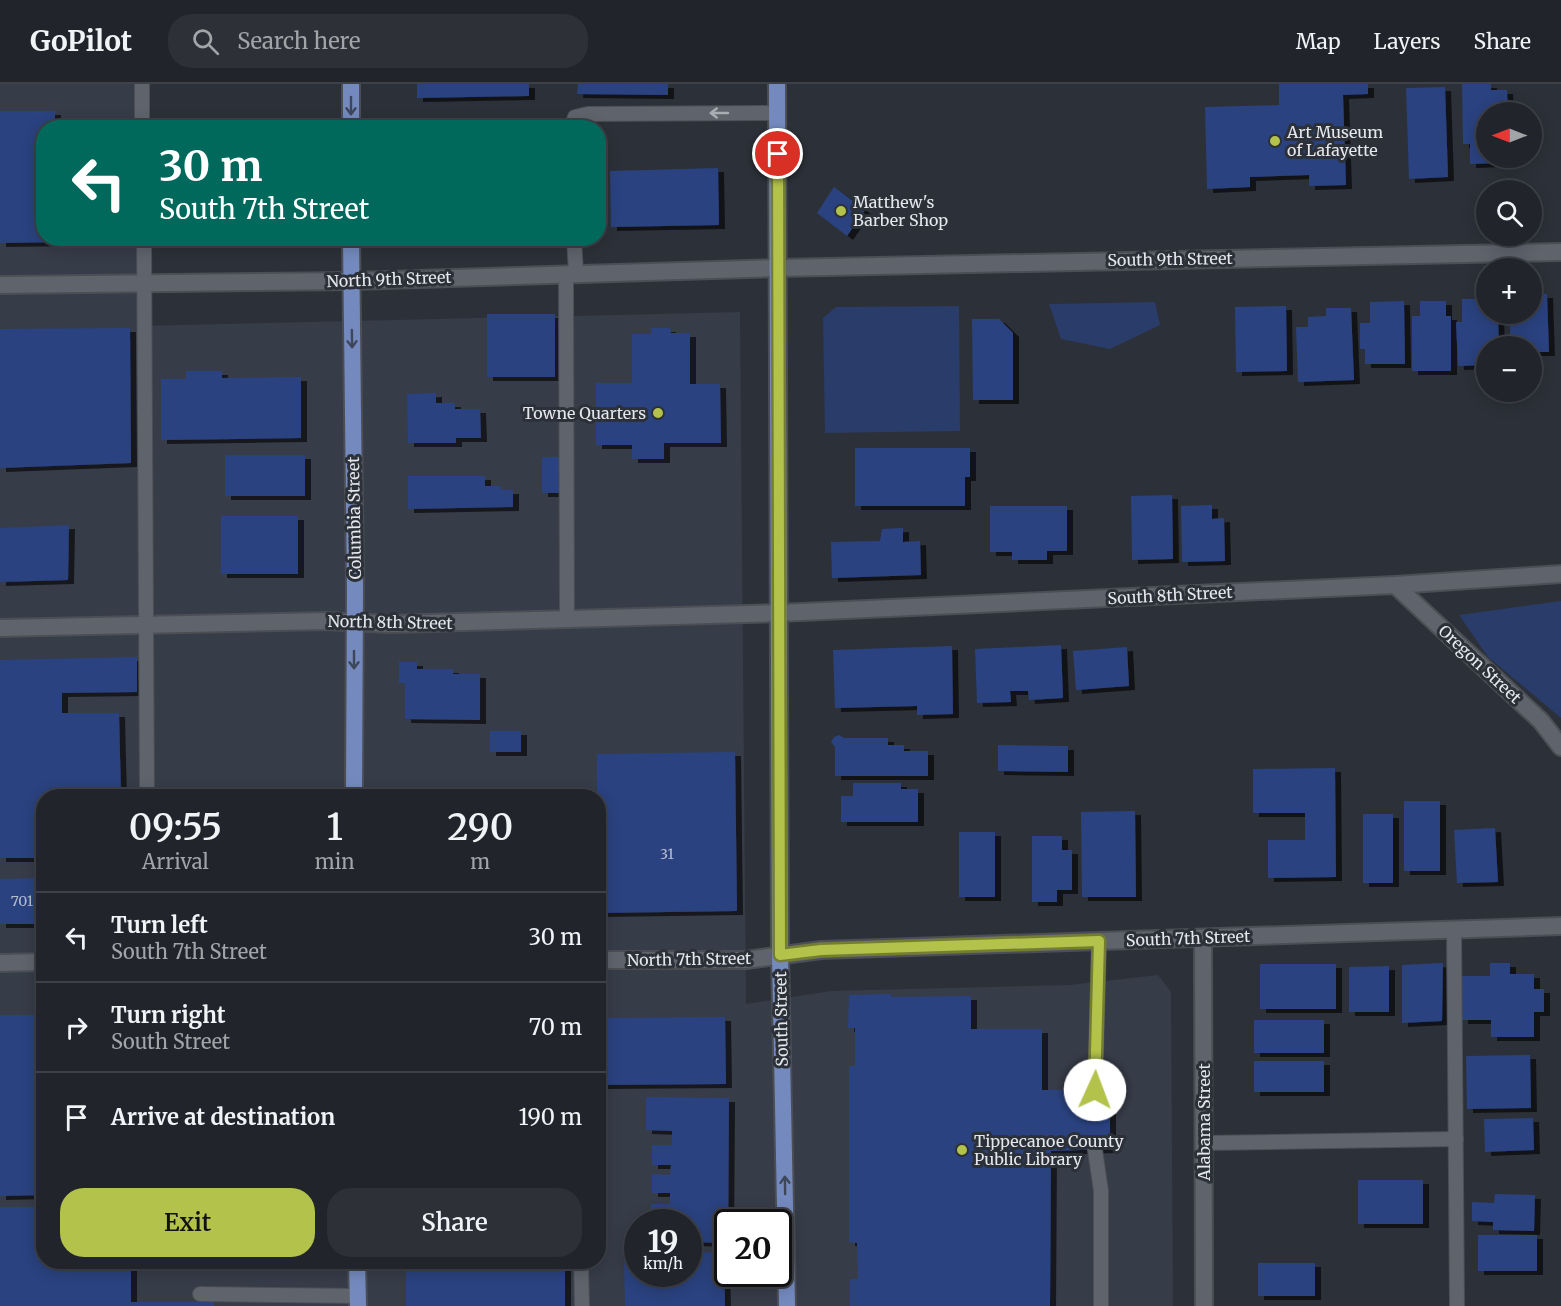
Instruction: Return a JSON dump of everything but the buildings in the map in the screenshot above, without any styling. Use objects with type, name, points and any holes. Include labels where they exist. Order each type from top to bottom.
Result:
[{"type":"main road","points":[[351,84],[351,120]]},
{"type":"main road","name":"South Street","points":[[777,84],[780,955],[787,1306]]},
{"type":"main road","name":"Columbia Street","points":[[351,246],[354,789]]},
{"type":"main road","points":[[357,1269],[358,1301]]},
{"type":"street","name":"South 9th Street","points":[[778,267],[1561,252]]},
{"type":"street","name":"North 9th Street","points":[[0,285],[352,281],[778,267]]},
{"type":"street","name":"South 8th Street","points":[[779,613],[1395,585],[1561,574]]},
{"type":"street","name":"Oregon Street","points":[[1395,585],[1541,721],[1561,747]]},
{"type":"street","name":"North 8th Street","points":[[0,627],[567,619],[779,613]]},
{"type":"street","name":"South 7th Street","points":[[780,955],[821,950],[1561,926]]},
{"type":"street","name":"Alabama Street","points":[[1203,938],[1204,1306]]},
{"type":"street","name":"North 7th Street","points":[[606,960],[746,960],[780,955]]},
{"type":"street","points":[[0,963],[36,962]]},
{"type":"lane","points":[[142,84],[142,120]]},
{"type":"lane","points":[[574,120],[575,117],[588,114],[777,113]]},
{"type":"lane","points":[[144,246],[144,626],[147,789]]},
{"type":"lane","points":[[567,619],[571,274],[573,246]]},
{"type":"lane","points":[[1454,929],[1457,1306]]},
{"type":"lane","points":[[1095,1090],[1099,941]]},
{"type":"lane","points":[[1204,1143],[1456,1140]]},
{"type":"lane","points":[[1095,1150],[1101,1191],[1101,1306]]},
{"type":"lane","points":[[581,1269],[582,1306]]},
{"type":"lane","points":[[200,1294],[358,1301]]},
{"type":"shaded area","points":[[0,84],[135,84],[136,120],[36,120],[36,246],[137,246],[138,326],[740,312],[746,1004],[831,991],[1069,985],[1158,975],[1171,992],[1173,1306],[0,1306]]},
{"type":"shaded area","points":[[1155,302],[1160,325],[1110,349],[1061,339],[1049,304]]},
{"type":"shaded area","points":[[959,306],[960,431],[825,433],[823,318],[836,307]]},
{"type":"shaded area","points":[[1561,601],[1561,718],[1488,657],[1459,615]]},
{"type":"place","name":"Art Museum of Lafayette","points":[[1275,141]]},
{"type":"place","name":"Matthew's Barber Shop","points":[[841,211]]},
{"type":"place","name":"Towne Quarters","points":[[658,413]]},
{"type":"place","name":"Tippecanoe County Public Library","points":[[962,1150]]},
{"type":"route","points":[[778,154],[780,955],[821,950],[1099,941],[1095,1090]]}]
